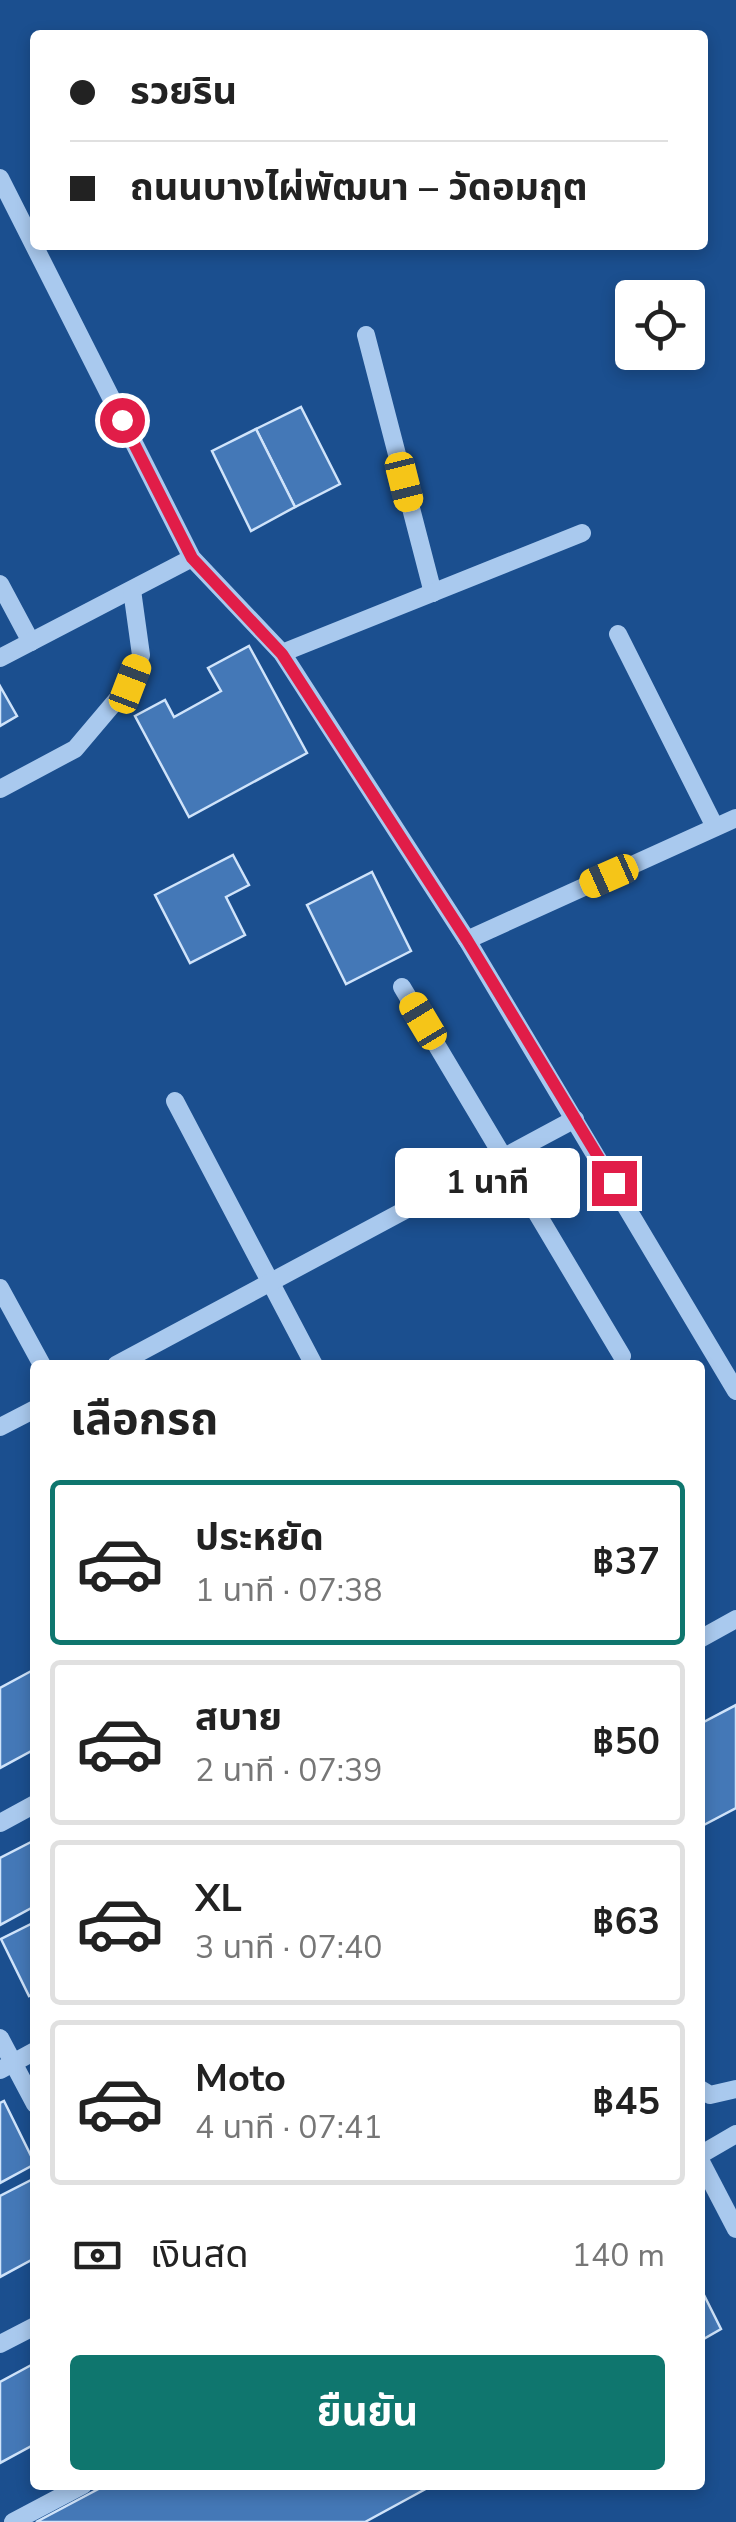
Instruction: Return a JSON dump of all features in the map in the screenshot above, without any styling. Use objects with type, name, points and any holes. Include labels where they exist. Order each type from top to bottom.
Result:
[{"type":"street","points":[[0,178],[30,237]]},
{"type":"street","points":[[36,250],[192,558],[282,654],[467,940],[736,1392]]},
{"type":"street","points":[[366,335],[433,593]]},
{"type":"street","points":[[282,654],[582,533]]},
{"type":"street","points":[[0,658],[192,558]]},
{"type":"street","points":[[0,584],[31,642]]},
{"type":"street","points":[[0,789],[75,750],[130,684],[141,655],[132,590]]},
{"type":"street","points":[[618,634],[716,827]]},
{"type":"street","points":[[467,940],[736,818]]},
{"type":"street","points":[[402,987],[622,1356]]},
{"type":"street","points":[[174,1101],[311,1360]]},
{"type":"street","points":[[125,1360],[575,1119]]},
{"type":"street","points":[[0,1288],[39,1360]]},
{"type":"street","points":[[0,1428],[30,1411]]},
{"type":"street","points":[[705,1636],[736,1620]]},
{"type":"street","points":[[0,1822],[30,1807]]},
{"type":"street","points":[[0,2038],[6,2066],[30,2097]]},
{"type":"street","points":[[6,2066],[30,2054]]},
{"type":"street","points":[[705,2092],[736,2089]]},
{"type":"street","points":[[705,2154],[736,2134]]},
{"type":"street","points":[[705,2167],[736,2229]]},
{"type":"street","points":[[0,2344],[30,2329]]},
{"type":"street","points":[[13,2522],[74,2490]]},
{"type":"building","points":[[301,407],[340,484],[295,507],[256,429]]},
{"type":"building","points":[[256,429],[295,507],[251,531],[212,451]]},
{"type":"building","points":[[249,646],[307,753],[189,817],[135,716],[165,700],[174,717],[221,691],[208,668]]},
{"type":"building","points":[[0,686],[17,716],[0,726]]},
{"type":"building","points":[[233,855],[249,885],[226,897],[245,935],[190,963],[155,895]]},
{"type":"building","points":[[372,872],[411,951],[346,984],[307,905]]},
{"type":"building","points":[[30,1672],[30,1752],[0,1768],[0,1688]]},
{"type":"building","points":[[736,1705],[736,1808],[705,1824],[705,1721]]},
{"type":"building","points":[[30,1843],[30,1909],[0,1925],[0,1858]]},
{"type":"building","points":[[30,1924],[30,1996],[29,1996],[1,1939]]},
{"type":"building","points":[[4,2101],[30,2154],[30,2167],[0,2183],[0,2103]]},
{"type":"building","points":[[30,2181],[30,2261],[0,2277],[0,2196]]},
{"type":"building","points":[[705,2297],[721,2329],[705,2338]]},
{"type":"building","points":[[30,2366],[30,2447],[0,2463],[0,2382]]},
{"type":"building","points":[[97,2490],[424,2490],[365,2522],[36,2522]]},
{"type":"route","points":[[122,420],[192,558],[282,654],[467,940],[614,1183]]}]
